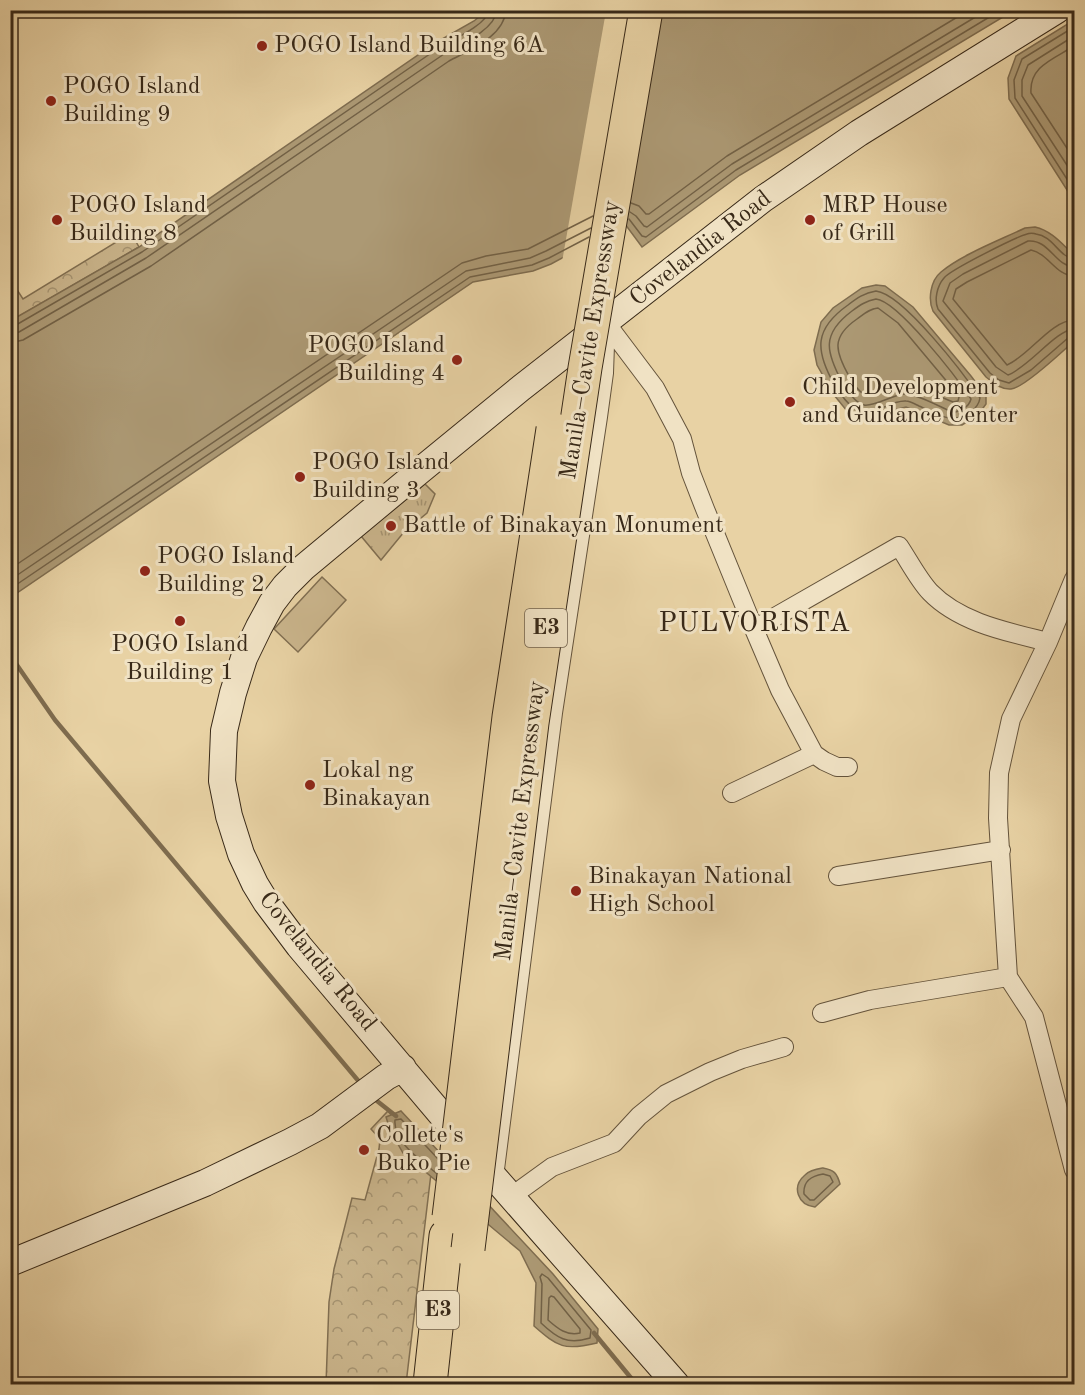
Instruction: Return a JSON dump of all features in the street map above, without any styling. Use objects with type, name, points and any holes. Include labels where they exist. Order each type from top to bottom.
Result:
[{"type":"highway","name":"Manila–Cavite Expressway","points":[[453,1384],[457,1243],[509,717],[561,375],[624,10]]},
{"type":"highway","name":"Manila–Cavite Expressway","points":[[430,1384],[457,1243],[585,368],[646,10]]},
{"type":"main road","name":"Covelandia Road","points":[[676,1384],[512,1196],[395,1072],[280,923],[255,884],[235,836],[222,781],[222,748],[230,702],[244,658],[259,627],[272,603],[293,577],[512,396],[609,326],[679,263],[763,199],[859,133],[1057,10]]},
{"type":"main road","points":[[10,1263],[205,1183],[310,1131],[395,1072]]},
{"type":"street","points":[[609,326],[655,388],[682,439],[705,509],[754,629],[780,690],[814,754],[837,767],[849,767]]},
{"type":"street","points":[[494,1177],[553,713],[598,417],[609,326]]},
{"type":"street","points":[[754,629],[899,546],[930,592],[950,608],[1001,630],[1048,642]]},
{"type":"street","points":[[1074,579],[1048,642],[1011,719],[999,773],[998,818],[1008,977],[1034,1017],[1074,1170]]},
{"type":"street","points":[[732,793],[814,754]]},
{"type":"street","points":[[838,876],[1001,850]]},
{"type":"street","points":[[822,1013],[870,1000],[1008,977]]},
{"type":"street","points":[[512,1196],[552,1167],[614,1143],[639,1116],[666,1094],[742,1059],[784,1047]]},
{"type":"green space","points":[[131,233],[139,247],[11,321],[10,279],[23,299]]},
{"type":"green space","points":[[425,484],[435,494],[427,513],[404,532],[381,560],[361,536]]},
{"type":"green space","points":[[322,577],[346,600],[298,652],[274,629]]},
{"type":"green space","points":[[388,1111],[432,1165],[406,1384],[326,1384],[329,1302],[334,1269],[352,1198],[365,1200],[379,1149],[380,1139],[371,1129]]},
{"type":"water","points":[[486,11],[1013,11],[740,175],[642,247],[625,224],[551,264],[533,271],[473,282],[11,597],[10,321],[139,247],[437,42],[474,21]]},
{"type":"water","points":[[1074,20],[1074,201],[1009,99],[1008,78],[1016,56]]},
{"type":"water","points":[[1035,227],[1052,235],[1074,255],[1074,341],[1025,382],[1007,389],[986,377],[933,311],[931,291],[934,280],[949,266],[1025,228]]},
{"type":"water","points":[[885,286],[913,307],[971,376],[986,396],[986,404],[978,415],[962,425],[949,425],[906,407],[874,418],[861,419],[847,411],[834,395],[817,365],[814,350],[821,322],[833,308],[862,288]]},
{"type":"water","points":[[401,1111],[553,1274],[598,1329],[597,1343],[569,1347],[549,1339],[534,1326],[536,1283],[520,1251],[403,1153],[390,1130],[386,1117]]},
{"type":"water","points":[[823,1168],[834,1173],[840,1184],[815,1207],[809,1206],[798,1195],[798,1185],[807,1173]]},
{"type":"pier","points":[[606,11],[658,11],[617,232],[562,262]]},
{"type":"waterway","points":[[10,655],[55,720],[361,1084]]},
{"type":"waterway","points":[[372,1097],[396,1116]]},
{"type":"waterway","points":[[594,1333],[636,1384]]},
{"type":"place","name":"POGO Island Building 6A","points":[[262,46]]},
{"type":"place","name":"POGO Island Building 9","points":[[51,101]]},
{"type":"place","name":"POGO Island Building 8","points":[[57,220]]},
{"type":"place","name":"MRP House of Grill","points":[[810,220]]},
{"type":"place","name":"POGO Island Building 4","points":[[457,360]]},
{"type":"place","name":"Child Development and Guidance Center","points":[[790,402]]},
{"type":"place","name":"POGO Island Building 3","points":[[300,477]]},
{"type":"place","name":"Battle of Binakayan Monument","points":[[391,526]]},
{"type":"place","name":"POGO Island Building 2","points":[[145,571]]},
{"type":"place","name":"POGO Island Building 1","points":[[180,621]]},
{"type":"place","name":"Lokal ng Binakayan","points":[[310,785]]},
{"type":"place","name":"Binakayan National High School","points":[[576,891]]},
{"type":"place","name":"Collete's Buko Pie","points":[[364,1150]]},
{"type":"district","name":"PULVORISTA","points":[[755,623]]}]
